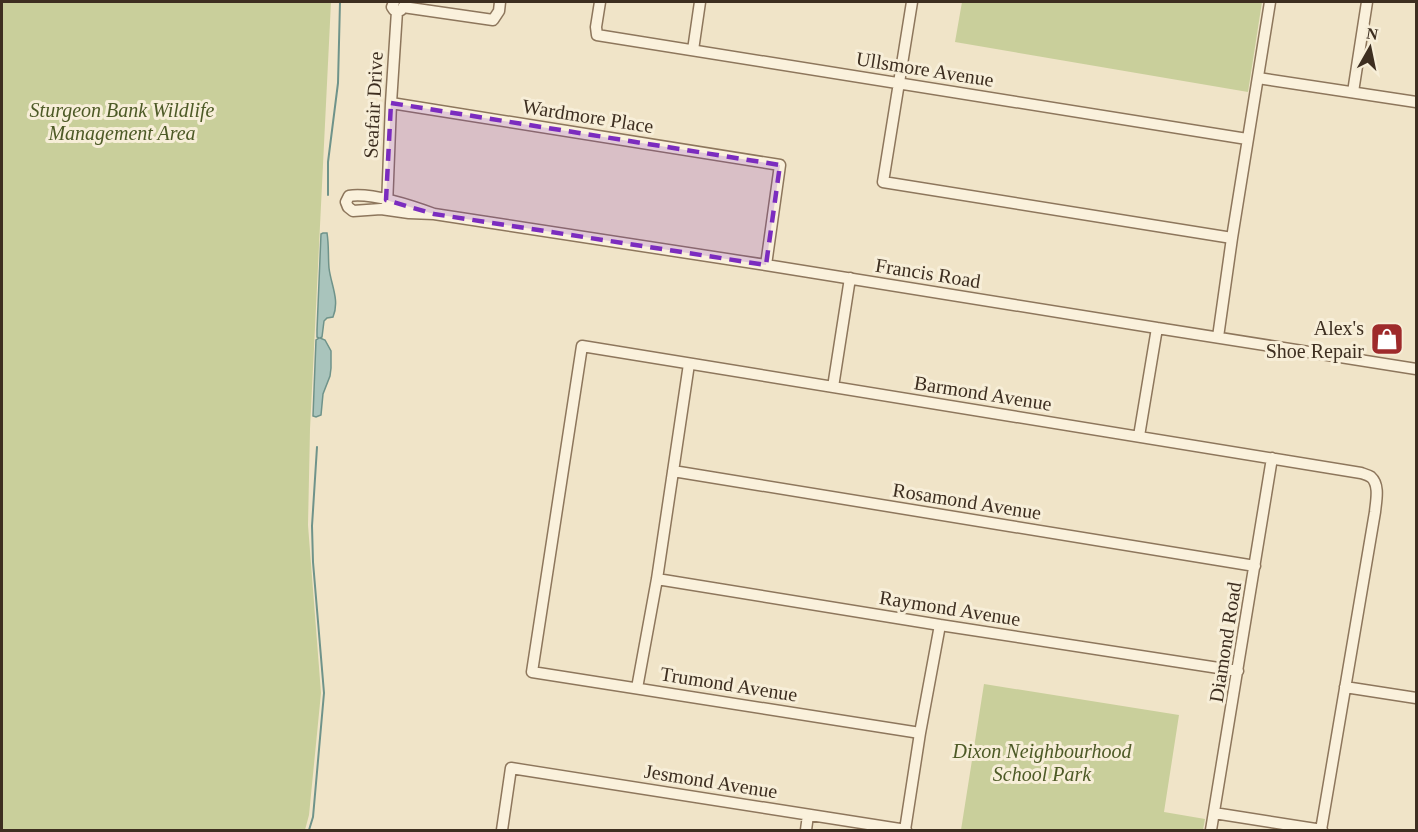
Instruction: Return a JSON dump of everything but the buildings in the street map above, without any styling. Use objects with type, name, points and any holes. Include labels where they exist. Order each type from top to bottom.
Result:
[{"type":"street","points":[[399,5],[493,20],[499,11],[500,2]]},
{"type":"street","name":"Ullsmore Avenue","points":[[600,2],[597,35],[1247,139]]},
{"type":"street","points":[[693,50],[700,2]]},
{"type":"street","points":[[912,2],[883,182],[1232,238]]},
{"type":"street","points":[[1218,337],[1270,2]]},
{"type":"street","points":[[1353,92],[1367,2]]},
{"type":"street","name":"Seafair Drive","points":[[387,205],[391,103],[399,5]]},
{"type":"street","points":[[1258,78],[1416,102]]},
{"type":"street","name":"Wardmore Place","points":[[391,103],[780,165],[766,265]]},
{"type":"street","name":"Francis Road","points":[[387,205],[409,205],[434,214],[1416,369]]},
{"type":"street","points":[[833,387],[850,278]]},
{"type":"street","points":[[1138,436],[1157,328]]},
{"type":"street","name":"Barmond Avenue","points":[[532,672],[582,346],[1272,458],[1361,473],[1371,477],[1377,489],[1375,512],[1345,687]]},
{"type":"street","points":[[637,688],[657,579],[689,364]]},
{"type":"street","name":"Diamond Road","points":[[1211,831],[1272,458]]},
{"type":"street","name":"Rosamond Avenue","points":[[673,471],[1255,566]]},
{"type":"street","name":"Raymond Avenue","points":[[657,579],[1238,671]]},
{"type":"street","points":[[905,830],[940,625]]},
{"type":"street","name":"Trumond Avenue","points":[[532,672],[920,732]]},
{"type":"street","points":[[1214,813],[1321,830],[1345,687],[1416,698]]},
{"type":"street","name":"Jesmond Avenue","points":[[502,831],[511,768],[905,830]]},
{"type":"street","points":[[806,831],[808,815]]},
{"type":"highlighted area","points":[[391,103],[780,165],[766,265],[434,214],[386,200]]},
{"type":"green space","name":"Sturgeon Bank Wildlife Management Area","points":[[2,2],[331,2],[310,429],[308,525],[321,693],[309,815],[305,830],[2,830]]},
{"type":"green space","points":[[962,2],[1262,2],[1248,92],[955,42]]},
{"type":"green space","name":"Dixon Neighbourhood School Park","points":[[984,684],[1179,715],[1164,812],[1205,819],[1203,830],[961,830]]},
{"type":"water","points":[[327,233],[329,268],[336,305],[333,317],[324,321],[320,338],[325,340],[331,351],[331,368],[323,394],[321,415],[316,417],[313,416],[316,340],[319,338],[317,330],[321,234]]},
{"type":"waterway","points":[[328,195],[328,162],[338,83],[340,2]]},
{"type":"waterway","points":[[309,830],[313,817],[324,693],[313,562],[312,526],[317,447]]},
{"type":"place","name":"Alex's Shoe Repair","points":[[1387,339]]}]
